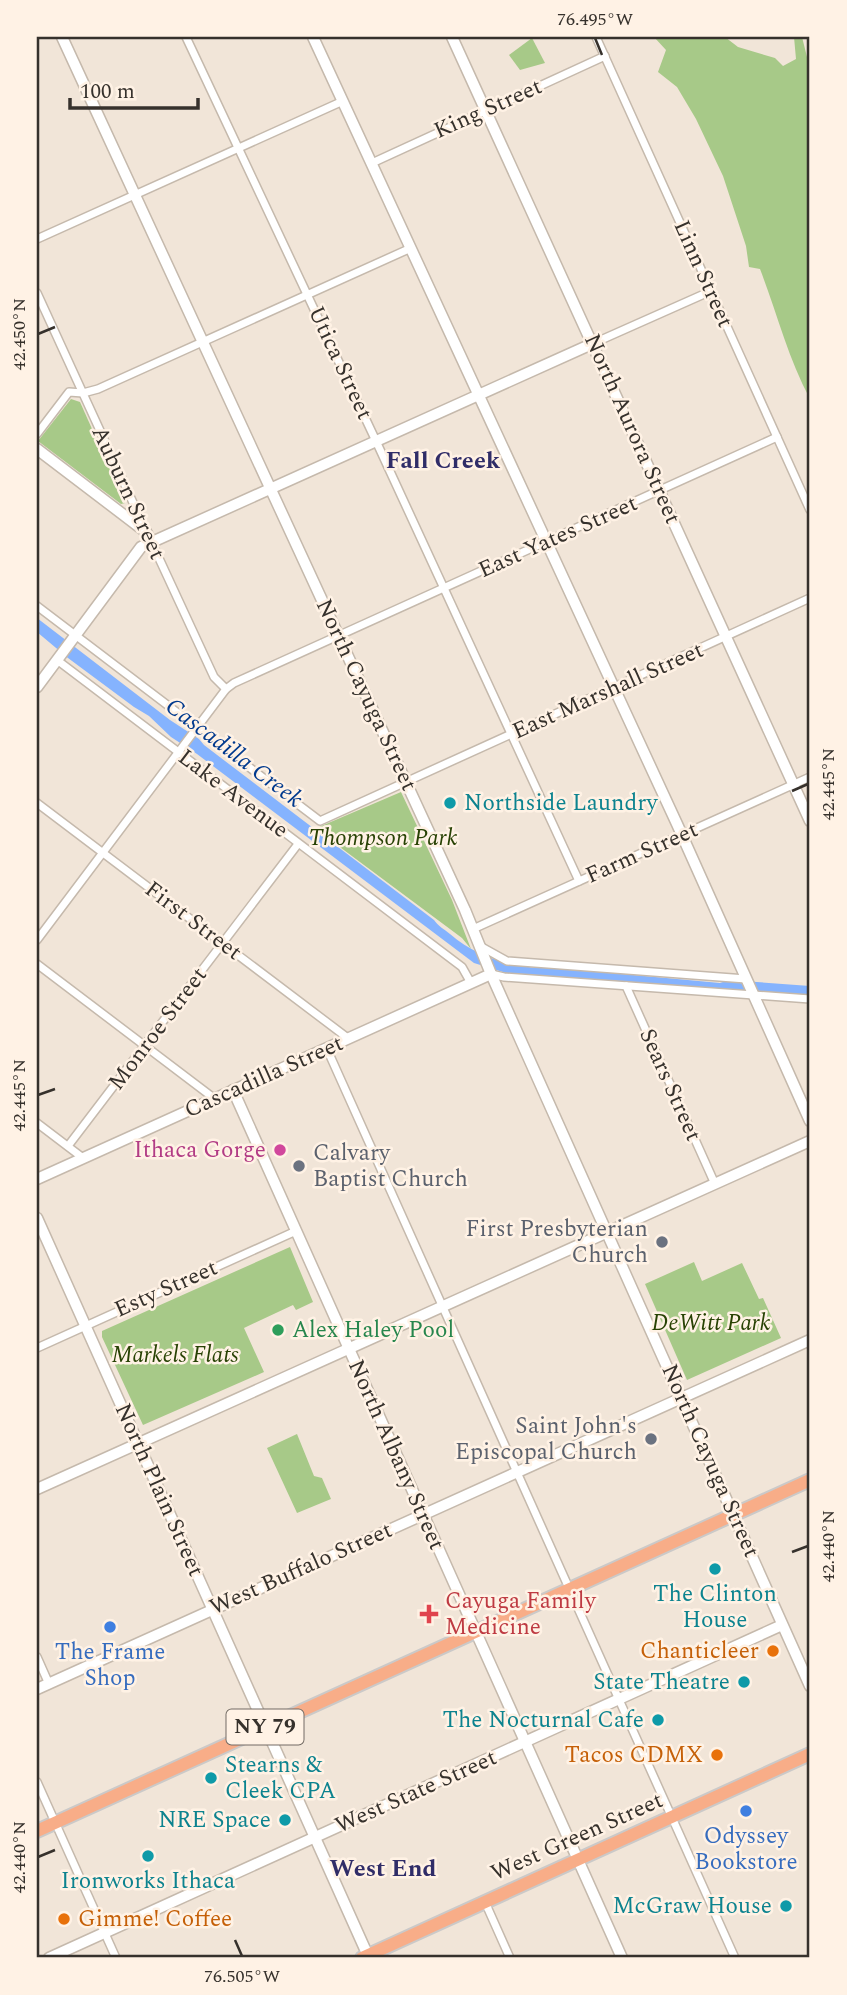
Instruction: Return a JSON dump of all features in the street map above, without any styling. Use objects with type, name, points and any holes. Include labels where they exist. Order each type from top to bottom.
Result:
[{"type":"highway","name":"NY 79","points":[[37,1830],[810,1480]]},
{"type":"highway","name":"West Green Street","points":[[366,1957],[810,1754]]},
{"type":"street","name":"North Cayuga Street","points":[[62,37],[473,929],[810,1686]]},
{"type":"street","name":"Utica Street","points":[[186,37],[579,881]]},
{"type":"street","points":[[313,37],[614,688],[810,1121]]},
{"type":"street","name":"North Aurora Street","points":[[452,37],[810,821]]},
{"type":"street","name":"Linn Street","points":[[596,37],[810,510]]},
{"type":"street","name":"King Street","points":[[372,163],[605,56]]},
{"type":"street","points":[[37,239],[343,101]]},
{"type":"street","points":[[37,434],[69,392],[83,393],[97,389],[411,248]]},
{"type":"street","points":[[37,687],[148,536],[270,489],[711,291]]},
{"type":"street","name":"Auburn Street","points":[[37,293],[214,677],[226,689]]},
{"type":"street","name":"East Yates Street","points":[[226,689],[234,682],[777,437]]},
{"type":"street","points":[[37,449],[148,536]]},
{"type":"street","name":"East Marshall Street","points":[[195,729],[320,821],[810,598]]},
{"type":"street","points":[[37,606],[74,638],[195,729]]},
{"type":"street","name":"Lake Avenue","points":[[58,658],[462,967],[471,983]]},
{"type":"street","points":[[37,940],[226,689]]},
{"type":"street","name":"Farm Street","points":[[473,929],[810,777]]},
{"type":"street","name":"First Street","points":[[37,803],[349,1039]]},
{"type":"street","name":"Monroe Street","points":[[68,1146],[299,844]]},
{"type":"street","points":[[480,946],[507,961],[746,979]]},
{"type":"street","points":[[37,964],[215,1099]]},
{"type":"street","points":[[491,974],[810,999]]},
{"type":"street","name":"Cascadilla Street","points":[[37,1179],[491,974]]},
{"type":"street","name":"Sears Street","points":[[626,986],[715,1184]]},
{"type":"street","points":[[327,1049],[735,1958]]},
{"type":"street","name":"North Albany Street","points":[[233,1090],[622,1958]]},
{"type":"street","points":[[37,1123],[83,1158]]},
{"type":"street","points":[[37,1489],[810,1141]]},
{"type":"street","name":"North Plain Street","points":[[37,1218],[266,1727],[366,1957]]},
{"type":"street","name":"Esty Street","points":[[37,1348],[296,1231]]},
{"type":"street","name":"West Buffalo Street","points":[[37,1689],[810,1340]]},
{"type":"street","name":"West State Street","points":[[49,1958],[782,1625]]},
{"type":"street","points":[[37,1657],[49,1684]]},
{"type":"street","points":[[37,1782],[116,1958]]},
{"type":"street","points":[[485,1902],[510,1958]]},
{"type":"green space","points":[[654,37],[725,37],[738,47],[775,58],[783,66],[796,59],[794,37],[802,37],[810,69],[810,399],[789,351],[760,269],[749,267],[746,246],[723,176],[696,119],[677,87],[658,72],[666,50]]},
{"type":"green space","points":[[532,38],[545,63],[520,70],[509,55]]},
{"type":"green space","points":[[71,399],[80,402],[125,503],[121,504],[38,441]]},
{"type":"green space","name":"Thompson Park","points":[[401,792],[452,900],[471,949],[462,938],[317,830]]},
{"type":"green space","name":"Markels Flats","points":[[290,1247],[313,1302],[296,1310],[293,1305],[244,1328],[264,1372],[143,1425],[102,1337],[102,1331]]},
{"type":"green space","name":"DeWitt Park","points":[[694,1262],[702,1281],[742,1263],[759,1299],[763,1298],[781,1338],[687,1380],[645,1284]]},
{"type":"green space","points":[[297,1434],[314,1476],[322,1478],[331,1499],[297,1513],[267,1448]]},
{"type":"water","points":[[37,618],[170,720],[199,739],[460,942],[480,953],[512,964],[536,968],[720,983],[729,980],[810,986],[810,995],[506,973],[474,963],[171,737],[149,716],[68,658],[37,632]]},
{"type":"place","name":"Northside Laundry","points":[[450,803]]},
{"type":"place","name":"Ithaca Gorge","points":[[280,1150]]},
{"type":"place","name":"Calvary Baptist Church","points":[[299,1166]]},
{"type":"place","name":"First Presbyterian Church","points":[[662,1242]]},
{"type":"place","name":"Alex Haley Pool","points":[[278,1330]]},
{"type":"place","name":"Saint John's Episcopal Church","points":[[651,1439]]},
{"type":"place","name":"The Clinton House","points":[[715,1569]]},
{"type":"place","name":"Cayuga Family Medicine","points":[[429,1614]]},
{"type":"place","name":"The Frame Shop","points":[[110,1627]]},
{"type":"place","name":"Chanticleer","points":[[773,1651]]},
{"type":"place","name":"State Theatre","points":[[744,1682]]},
{"type":"place","name":"The Nocturnal Cafe","points":[[658,1720]]},
{"type":"place","name":"Tacos CDMX","points":[[717,1755]]},
{"type":"place","name":"Stearns & Cleek CPA","points":[[211,1778]]},
{"type":"place","name":"Odyssey Bookstore","points":[[746,1811]]},
{"type":"place","name":"NRE Space","points":[[285,1820]]},
{"type":"place","name":"Ironworks Ithaca","points":[[148,1856]]},
{"type":"place","name":"McGraw House","points":[[786,1906]]},
{"type":"place","name":"Gimme! Coffee","points":[[64,1919]]},
{"type":"district","name":"Fall Creek","points":[[443,461]]},
{"type":"district","name":"West End","points":[[383,1869]]},
{"type":"water label","name":"Cascadilla Creek","points":[[234,753]]}]
